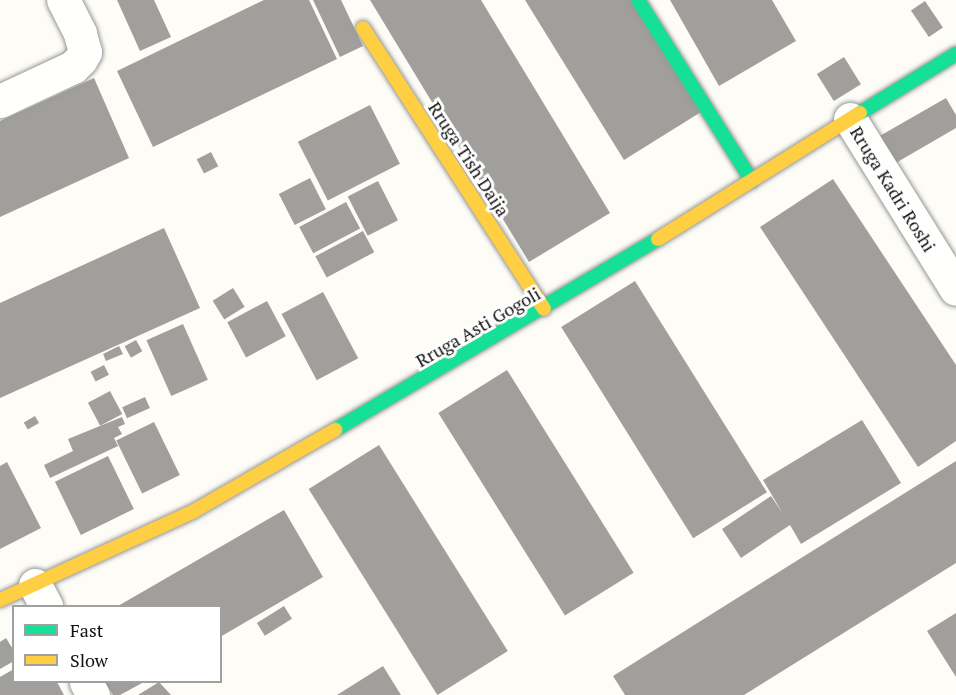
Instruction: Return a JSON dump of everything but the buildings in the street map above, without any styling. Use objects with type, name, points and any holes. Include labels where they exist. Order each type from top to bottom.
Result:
[{"type":"street","points":[[0,101],[73,67],[81,59],[85,51],[80,33],[63,0]]},
{"type":"street","points":[[638,0],[752,181]]},
{"type":"street","name":"Rruga Tish Daija","points":[[363,28],[544,309]]},
{"type":"street","name":"Rruga Asti Gogoli","points":[[0,600],[41,596],[194,511],[544,309],[956,54]]},
{"type":"street","name":"Rruga Kadri Roshi","points":[[850,119],[956,289]]},
{"type":"traffic: fast","points":[[638,0],[752,181]]},
{"type":"traffic: fast","points":[[860,113],[956,54]]},
{"type":"traffic: fast","points":[[335,430],[658,239]]},
{"type":"traffic: slow","points":[[363,28],[544,309]]},
{"type":"traffic: slow","points":[[658,239],[860,113]]},
{"type":"traffic: slow","points":[[0,600],[194,511],[335,430]]}]
